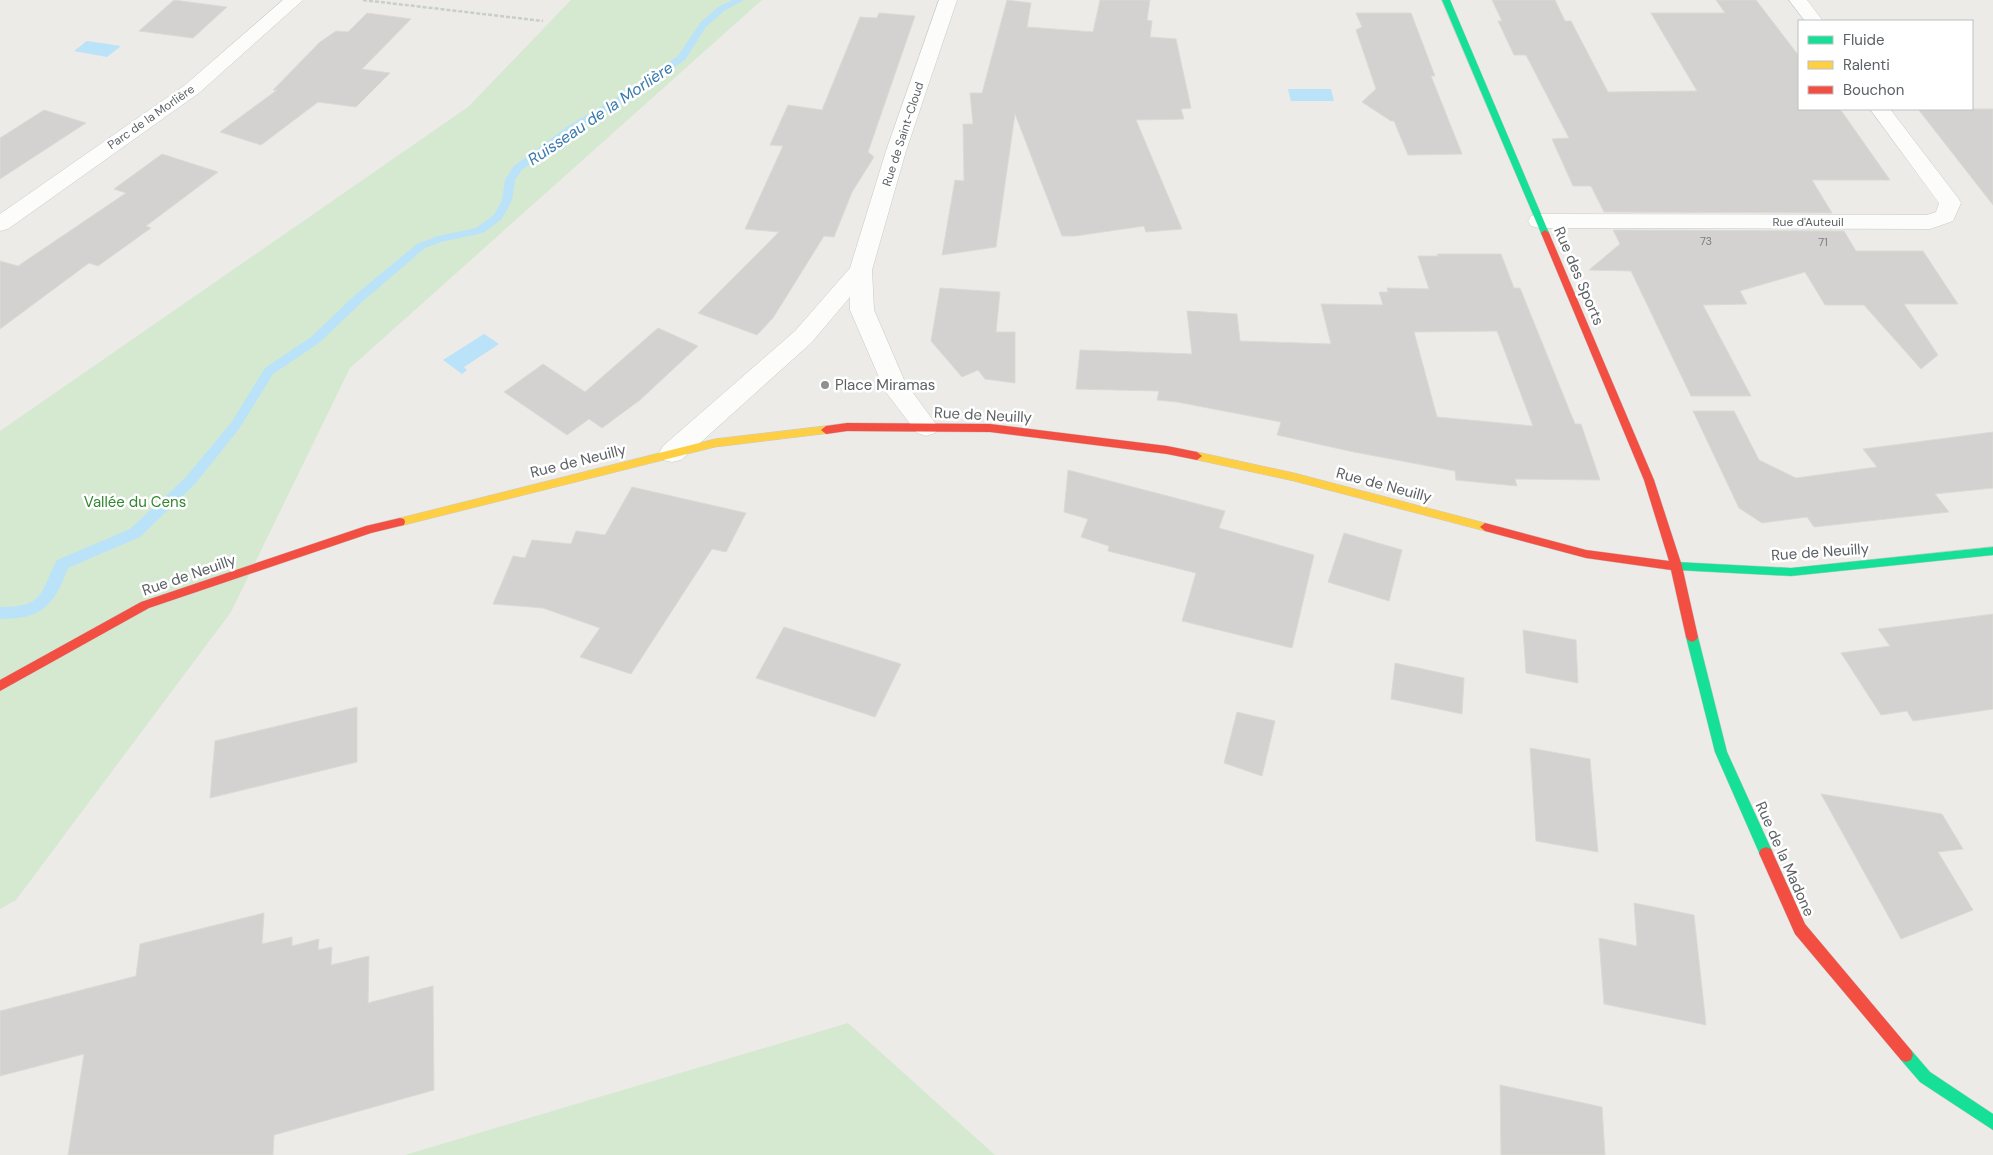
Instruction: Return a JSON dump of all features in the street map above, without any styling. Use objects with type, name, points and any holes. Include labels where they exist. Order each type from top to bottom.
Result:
[{"type":"street","name":"Parc de la Morlière","points":[[0,224],[192,89],[294,0]]},
{"type":"street","name":"Rue de Saint-Cloud","points":[[926,427],[894,386],[862,310],[861,270],[896,151],[948,0]]},
{"type":"street","name":"Rue des Sports","points":[[1446,0],[1649,480],[1676,566]]},
{"type":"street","points":[[1798,0],[1813,20]]},
{"type":"street","name":"Rue d'Auteuil","points":[[1539,221],[1930,222],[1945,216],[1950,203],[1881,110]]},
{"type":"street","name":"Rue de Saint-Cloud","points":[[672,453],[803,337],[861,270]]},
{"type":"street","name":"Rue de Neuilly","points":[[0,686],[145,605],[370,529],[715,443],[847,427],[990,428],[1167,450],[1294,477],[1586,554],[1676,566],[1791,572],[1993,551]]},
{"type":"street","name":"Rue de la Madone","points":[[1676,566],[1690,631],[1721,752],[1800,929],[1925,1077],[1993,1124]]},
{"type":"path","points":[[364,0],[543,21]]},
{"type":"green space","name":"Vallée du Cens","points":[[571,0],[762,0],[350,368],[231,612],[16,900],[0,909],[0,431],[468,107]]},
{"type":"green space","points":[[848,1023],[995,1155],[405,1155]]},
{"type":"water","points":[[87,41],[121,46],[107,57],[74,51]]},
{"type":"water","points":[[1288,89],[1331,89],[1334,101],[1291,101]]},
{"type":"water","points":[[484,334],[499,344],[464,367],[467,370],[462,374],[443,360]]},
{"type":"building","points":[[174,0],[227,7],[193,38],[139,31]]},
{"type":"building","points":[[1007,0],[1031,3],[1027,27],[1093,32],[1100,0],[1150,0],[1147,20],[1152,21],[1150,37],[1176,39],[1191,108],[1181,109],[1184,119],[1136,120],[1182,229],[1146,232],[1144,226],[1075,236],[1062,236],[1015,114],[996,247],[942,255],[955,180],[964,181],[963,124],[973,124],[970,93],[982,93]]},
{"type":"building","points":[[1492,0],[1555,0],[1565,21],[1571,21],[1608,92],[1697,91],[1651,13],[1725,13],[1716,0],[1756,0],[1798,55],[1798,110],[1841,110],[1890,180],[1812,180],[1832,213],[1604,212],[1591,186],[1573,186],[1552,139],[1569,138],[1526,55],[1514,55],[1498,21],[1502,21]]},
{"type":"building","points":[[367,13],[411,19],[362,69],[390,73],[356,107],[318,102],[261,145],[220,132],[277,90],[273,90],[320,42],[336,31],[348,32]]},
{"type":"building","points":[[879,13],[915,16],[868,152],[874,157],[852,192],[834,237],[824,236],[773,318],[757,335],[698,313],[779,232],[745,229],[783,146],[770,145],[788,105],[822,110],[860,17],[877,18]]},
{"type":"building","points":[[1356,13],[1411,13],[1435,76],[1431,76],[1462,154],[1408,155],[1394,121],[1391,121],[1362,102],[1376,89],[1356,30],[1362,27]]},
{"type":"building","points":[[1993,109],[1993,205],[1919,110]]},
{"type":"building","points":[[44,110],[86,123],[0,179],[0,138]]},
{"type":"building","points":[[162,154],[218,172],[146,226],[151,228],[98,266],[89,263],[0,329],[0,261],[18,266],[126,193],[114,189]]},
{"type":"building","points":[[1613,230],[1844,231],[1856,251],[1923,251],[1958,304],[1904,304],[1938,355],[1921,369],[1864,305],[1825,305],[1805,272],[1740,291],[1747,304],[1703,305],[1751,396],[1691,396],[1631,271],[1589,270],[1620,244]]},
{"type":"building","points":[[1437,254],[1501,254],[1514,288],[1520,288],[1575,424],[1581,424],[1600,480],[1515,479],[1517,486],[1456,480],[1455,471],[1277,435],[1281,422],[1177,402],[1157,400],[1159,391],[1076,389],[1080,350],[1192,354],[1187,311],[1237,314],[1240,341],[1331,344],[1321,304],[1383,305],[1379,292],[1388,292],[1387,288],[1429,289],[1418,256],[1438,256]],"holes":[[[1497,331],[1533,426],[1437,417],[1414,332]]]},
{"type":"building","points":[[940,288],[1000,292],[996,332],[1015,332],[1015,383],[985,379],[978,370],[962,377],[931,341]]},
{"type":"building","points":[[658,328],[698,346],[640,400],[602,428],[589,419],[567,435],[504,392],[543,364],[585,392]]},
{"type":"building","points":[[1693,411],[1734,411],[1759,460],[1796,478],[1877,467],[1863,449],[1993,432],[1993,488],[1935,494],[1949,512],[1814,527],[1807,517],[1762,523],[1739,508]]},
{"type":"building","points":[[1068,470],[1225,511],[1219,528],[1314,555],[1292,648],[1182,621],[1196,573],[1108,551],[1109,546],[1081,537],[1088,519],[1064,512]]},
{"type":"building","points":[[632,487],[746,513],[726,552],[712,549],[631,674],[580,657],[600,628],[543,608],[493,604],[513,556],[525,558],[532,540],[571,544],[576,531],[605,535]]},
{"type":"building","points":[[1344,533],[1402,550],[1389,601],[1328,582]]},
{"type":"building","points":[[1993,614],[1993,709],[1913,721],[1907,711],[1881,715],[1841,653],[1890,646],[1878,629]]},
{"type":"building","points":[[784,627],[901,664],[875,717],[756,678]]},
{"type":"building","points":[[1523,630],[1576,640],[1578,683],[1526,673]]},
{"type":"building","points":[[1395,663],[1464,678],[1462,714],[1391,699]]},
{"type":"building","points":[[357,707],[357,762],[210,798],[215,741]]},
{"type":"building","points":[[1237,712],[1275,721],[1262,776],[1224,763]]},
{"type":"building","points":[[1530,748],[1590,759],[1598,852],[1536,841]]},
{"type":"building","points":[[1821,794],[1942,814],[1963,849],[1938,852],[1973,910],[1901,939]]},
{"type":"building","points":[[1634,903],[1694,915],[1706,1025],[1604,1004],[1599,938],[1637,946]]},
{"type":"building","points":[[264,913],[262,944],[292,937],[292,946],[319,939],[318,950],[332,947],[331,965],[369,956],[368,1003],[433,986],[434,1090],[274,1135],[273,1155],[68,1155],[84,1054],[0,1076],[0,1011],[136,976],[140,944]]},
{"type":"building","points":[[1500,1085],[1602,1107],[1605,1155],[1501,1155]]},
{"type":"waterway","name":"Ruisseau de la Morlière","points":[[0,613],[14,613],[35,608],[48,596],[62,564],[135,533],[190,481],[235,426],[269,371],[315,340],[359,298],[421,246],[438,239],[479,231],[498,217],[507,200],[510,180],[518,168],[572,128],[630,94],[682,58],[703,25],[721,9],[740,0]]},
{"type":"traffic: fast","points":[[1446,0],[1545,233]]},
{"type":"traffic: fast","points":[[1676,566],[1791,572],[1993,551]]},
{"type":"traffic: fast","points":[[1692,637],[1721,752],[1766,853]]},
{"type":"traffic: fast","points":[[1906,1055],[1925,1077],[1993,1123]]},
{"type":"traffic: slow","points":[[400,522],[715,443],[826,430]]},
{"type":"traffic: slow","points":[[1197,456],[1294,477],[1485,527]]},
{"type":"traffic: jam","points":[[1545,233],[1649,480],[1676,566],[1692,637]]},
{"type":"traffic: jam","points":[[826,430],[847,427],[990,428],[1167,450],[1197,456]]},
{"type":"traffic: jam","points":[[0,686],[145,605],[370,529],[400,522]]},
{"type":"traffic: jam","points":[[1485,527],[1586,554],[1676,566]]},
{"type":"traffic: jam","points":[[1766,853],[1800,929],[1906,1055]]},
{"type":"place","name":"Place Miramas","points":[[825,385]]}]
